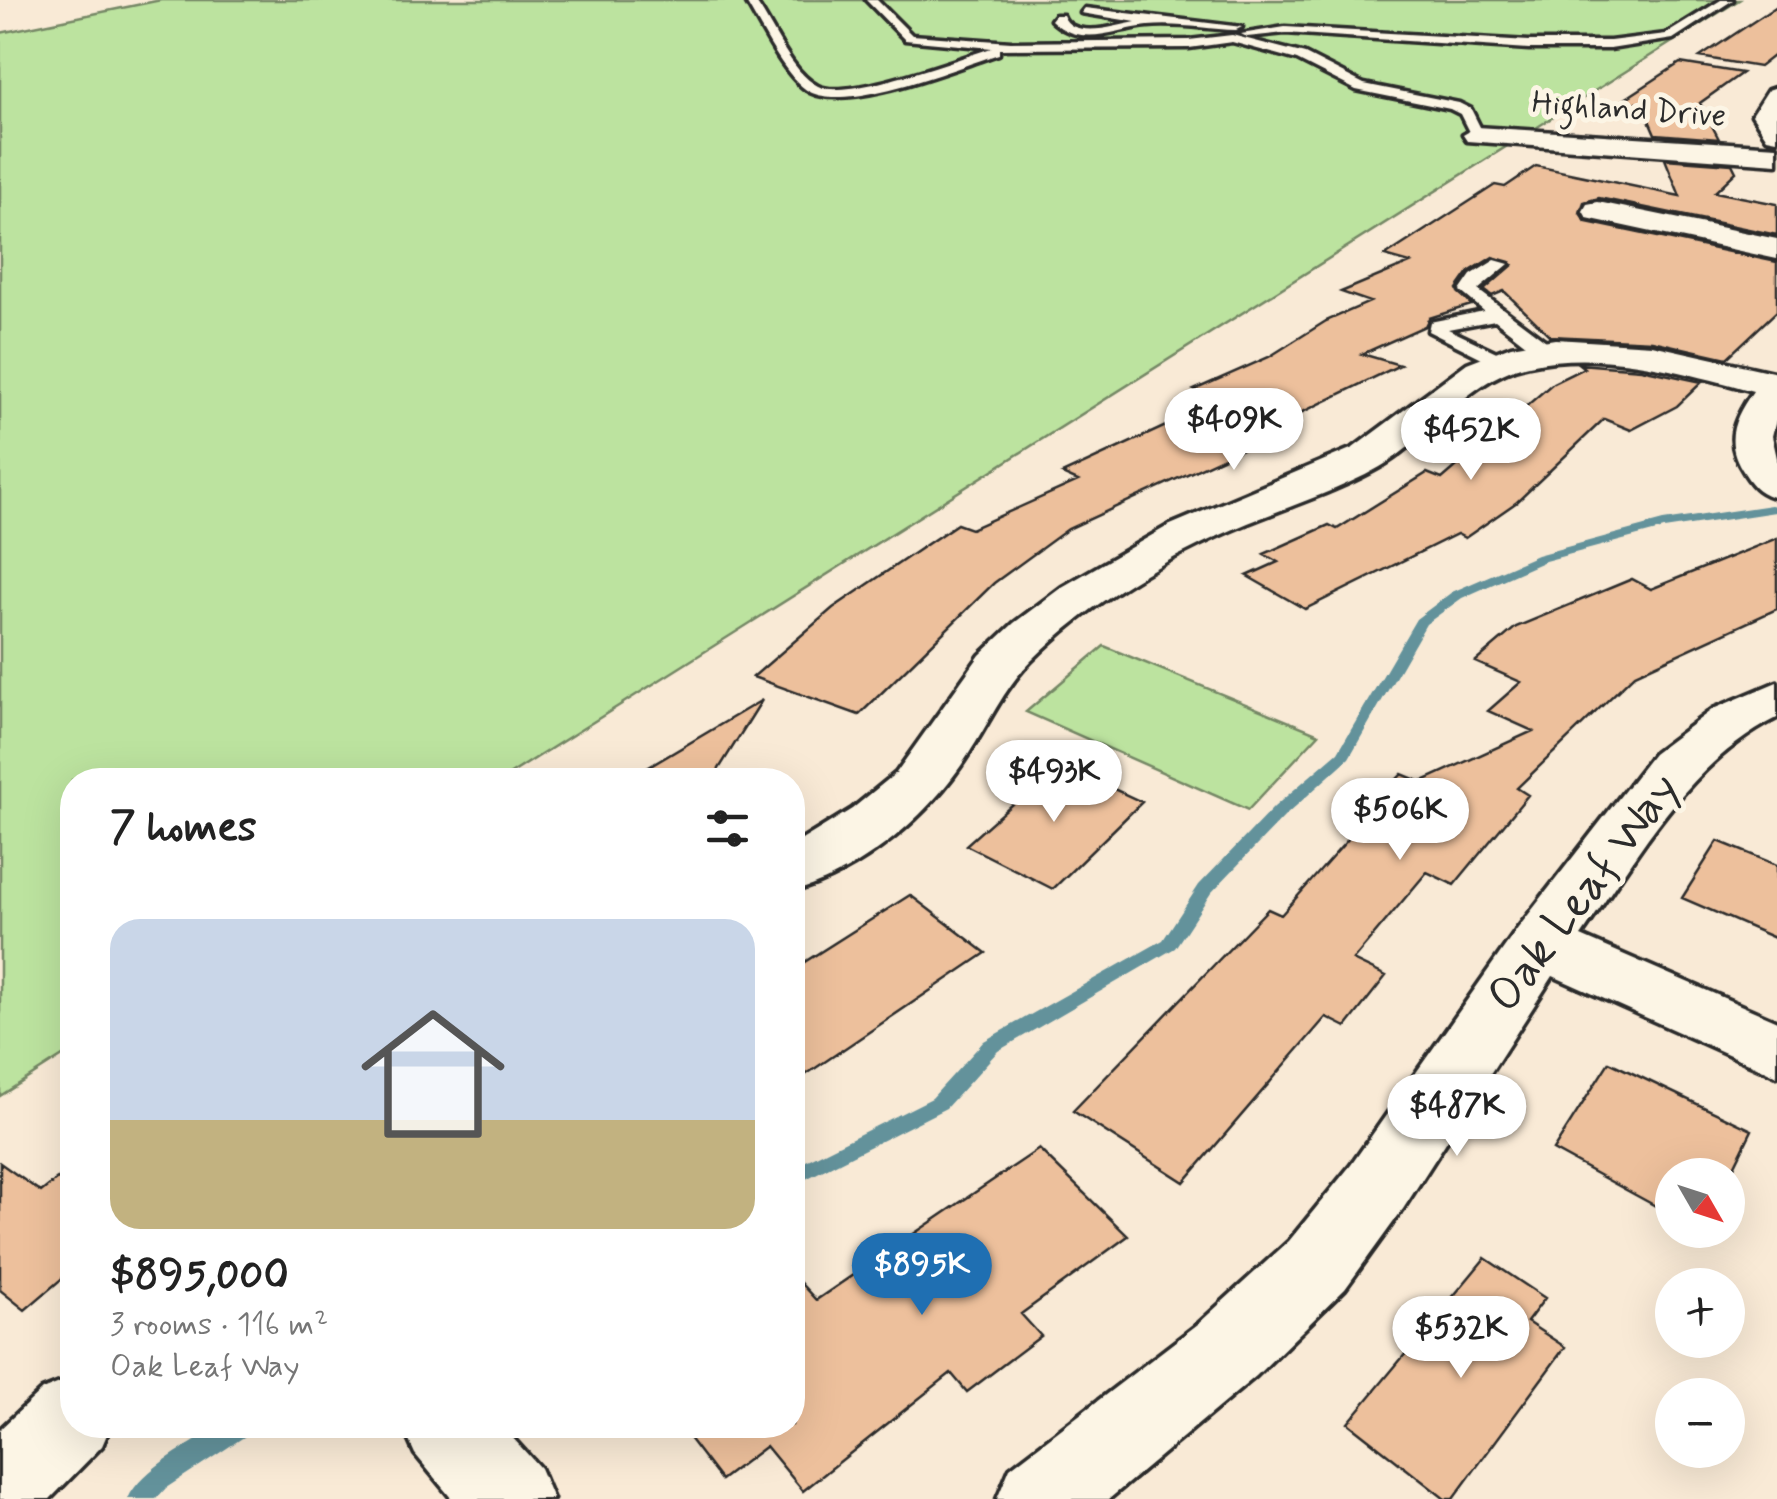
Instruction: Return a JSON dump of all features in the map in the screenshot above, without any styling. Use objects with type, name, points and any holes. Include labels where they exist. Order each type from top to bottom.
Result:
[{"type":"street","points":[[1777,95],[1765,115],[1777,132]]},
{"type":"street","name":"Highland Drive","points":[[1477,134],[1777,155]]},
{"type":"street","points":[[1572,232],[1624,191]]},
{"type":"street","points":[[1598,211],[1777,249]]},
{"type":"street","points":[[805,865],[916,786],[948,743],[977,692],[1013,650],[1090,591],[1158,548],[1207,524],[1366,458],[1394,440],[1471,376],[1500,362],[1547,351],[1656,357],[1777,385],[1752,424],[1749,446],[1761,470],[1777,485]]},
{"type":"street","name":"Oak Leaf Way","points":[[1080,1488],[1316,1265],[1378,1187],[1541,944],[1673,766],[1732,720],[1777,698]]},
{"type":"street","points":[[1541,944],[1777,1050]]},
{"type":"street","points":[[0,1488],[60,1430]]},
{"type":"street","points":[[456,1438],[509,1499]]},
{"type":"lane","points":[[754,0],[752,4],[804,79],[814,90],[826,93],[870,88],[1011,46]]},
{"type":"lane","points":[[871,0],[909,38],[1011,46],[1087,39],[1189,44],[1257,30]]},
{"type":"lane","points":[[1084,11],[1124,14],[1150,22],[1257,30],[1529,45],[1610,44],[1668,37],[1728,0]]},
{"type":"lane","points":[[1059,18],[1056,20],[1087,39],[1150,22]]},
{"type":"lane","points":[[1232,38],[1301,57],[1360,86],[1454,106],[1466,112],[1477,134]]},
{"type":"lane","points":[[1500,264],[1477,279],[1470,291],[1547,351]]},
{"type":"lane","points":[[1498,314],[1436,326],[1450,340],[1500,362]]},
{"type":"green space","points":[[161,0],[1739,0],[520,768],[60,768],[60,1058],[0,1096],[0,33]]},
{"type":"green space","points":[[1104,646],[1319,734],[1248,810],[1026,712]]},
{"type":"building","points":[[1777,6],[1777,53],[1759,67],[1700,57]]},
{"type":"building","points":[[1680,63],[1742,73],[1700,103],[1719,139],[1655,134],[1642,104],[1622,101]]},
{"type":"building","points":[[1665,159],[1732,164],[1736,172],[1715,192],[1777,204],[1777,235],[1599,198],[1584,202],[1580,213],[1586,222],[1777,262],[1777,311],[1727,358],[1652,341],[1550,336],[1504,291],[1492,296],[1484,290],[1513,265],[1493,257],[1469,272],[1457,289],[1471,305],[1429,318],[1425,326],[1362,354],[1400,365],[1247,439],[1255,443],[1068,529],[994,583],[859,715],[753,677],[833,608],[957,524],[971,529],[1078,481],[1062,474],[1220,401],[1194,390],[1269,357],[1326,321],[1370,302],[1341,292],[1410,263],[1385,256],[1495,185],[1505,187],[1536,166],[1680,196]]},
{"type":"building","points":[[1579,364],[1641,369],[1702,382],[1677,406],[1631,430],[1604,419],[1517,502],[1465,538],[1457,534],[1305,609],[1247,576],[1278,562],[1264,554],[1329,525],[1337,529],[1427,473],[1442,479],[1553,383],[1584,368]]},
{"type":"building","points":[[1777,538],[1777,609],[1635,674],[1517,788],[1528,795],[1454,885],[1427,872],[1353,960],[1386,976],[1346,1027],[1326,1017],[1184,1182],[1073,1111],[1268,909],[1281,915],[1351,836],[1345,833],[1402,774],[1421,782],[1533,731],[1488,711],[1521,682],[1475,662],[1516,627],[1632,579],[1651,589]]},
{"type":"building","points":[[762,700],[720,768],[647,768]]},
{"type":"building","points":[[1058,763],[1142,802],[1053,889],[966,845]]},
{"type":"building","points":[[1718,841],[1777,865],[1777,939],[1682,898]]},
{"type":"building","points":[[910,895],[986,953],[805,1075],[805,962]]},
{"type":"building","points":[[1609,1062],[1752,1130],[1738,1158],[1655,1158],[1655,1206],[1553,1150]]},
{"type":"building","points":[[1039,1149],[1128,1236],[1021,1314],[1041,1336],[967,1392],[951,1373],[803,1491],[766,1446],[721,1480],[689,1438],[805,1438],[805,1288],[816,1300]]},
{"type":"building","points":[[0,1163],[41,1192],[60,1177],[60,1280],[25,1310],[0,1290]]},
{"type":"building","points":[[1485,1258],[1545,1298],[1527,1322],[1565,1347],[1453,1499],[1445,1499],[1348,1423]]},
{"type":"waterway","points":[[805,1171],[939,1103],[991,1046],[1169,944],[1205,889],[1280,811],[1344,755],[1421,622],[1457,595],[1541,558],[1663,525],[1771,509]]},
{"type":"waterway","points":[[140,1499],[158,1480],[222,1438]]}]
